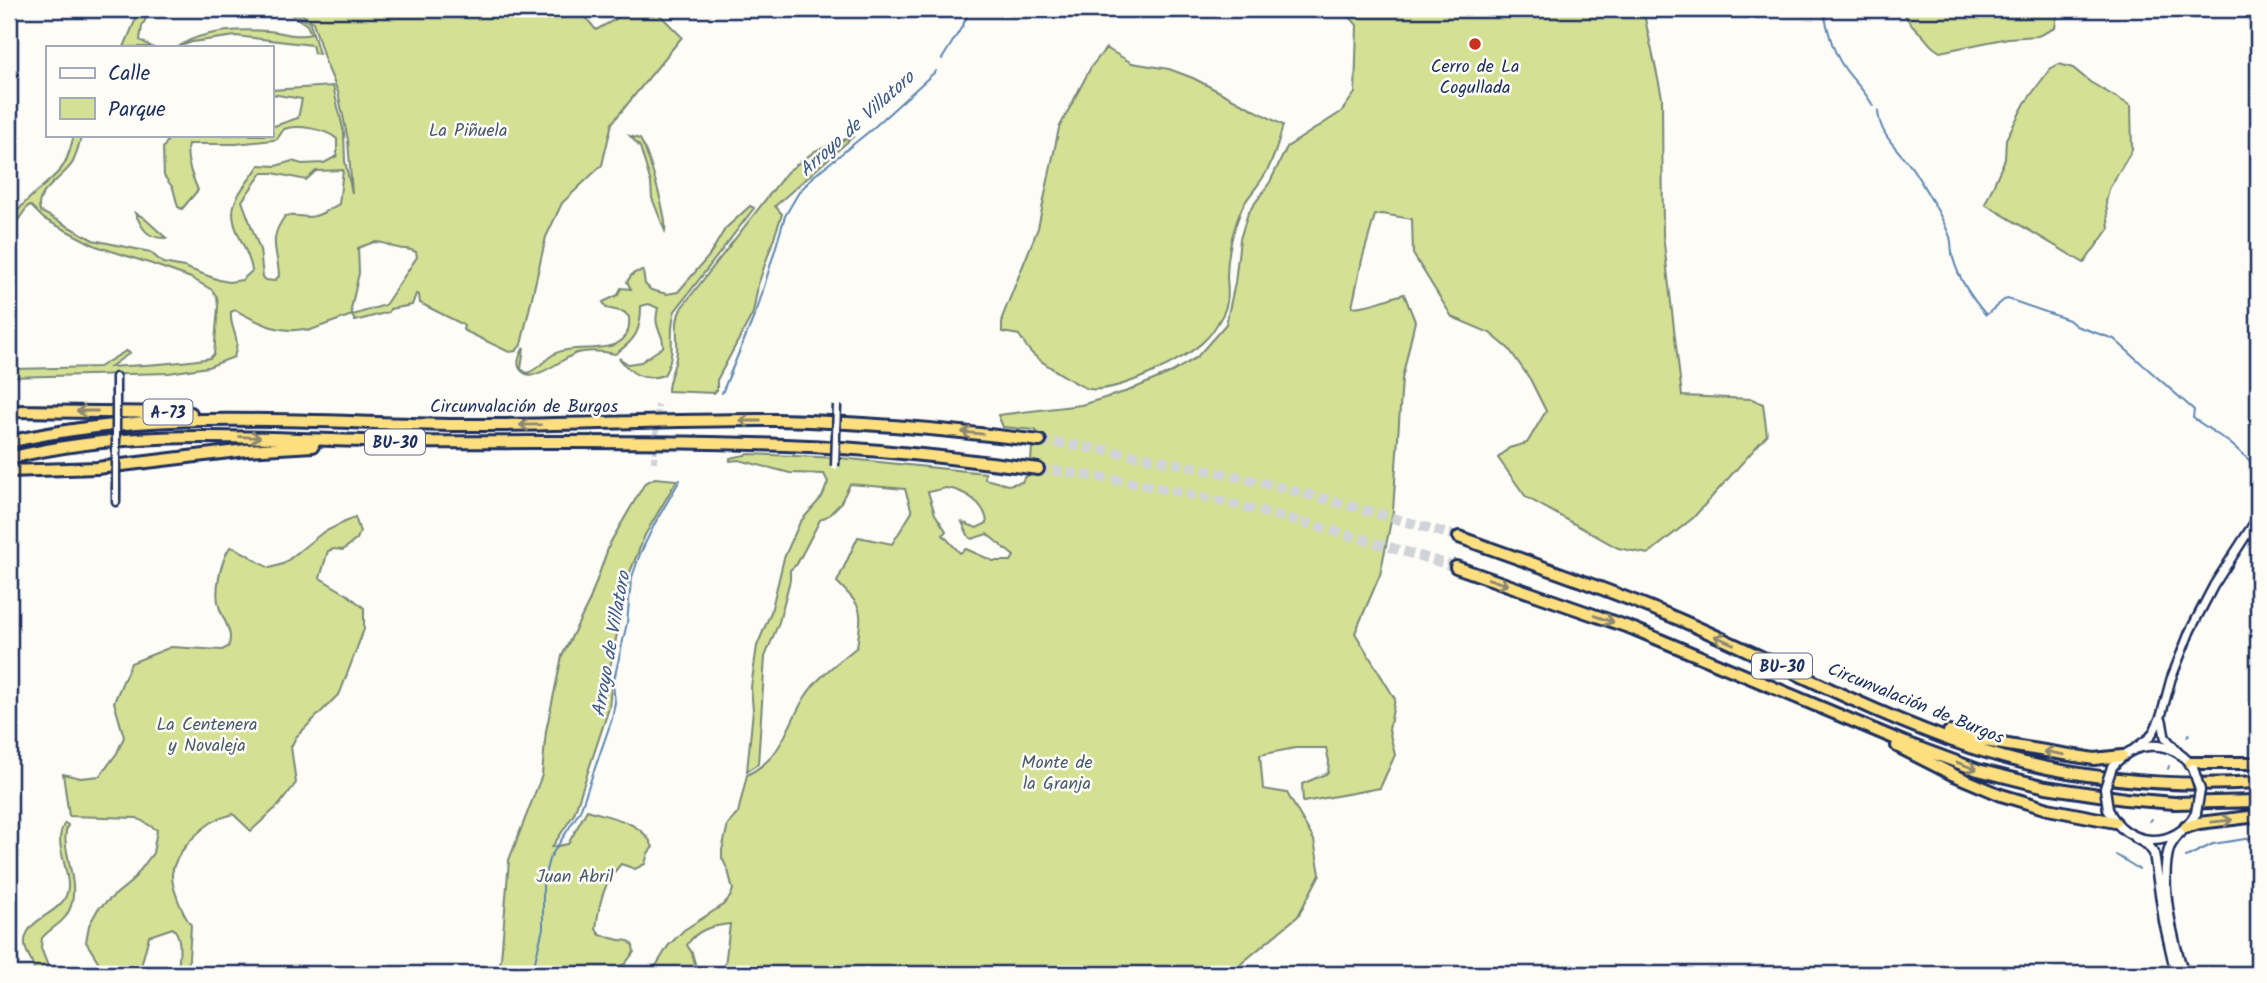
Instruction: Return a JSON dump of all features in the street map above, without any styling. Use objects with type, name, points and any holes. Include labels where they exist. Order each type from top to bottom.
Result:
[{"type":"highway","name":"A-73","points":[[9,411],[217,414],[327,421]]},
{"type":"highway","name":"Circunvalación de Burgos","points":[[9,442],[79,429],[154,421],[529,425],[807,421],[922,428],[1040,441]]},
{"type":"highway","name":"Circunvalación de Burgos","points":[[9,458],[97,442],[193,435],[401,442],[818,447],[1038,469]]},
{"type":"highway","points":[[9,471],[124,466],[282,447],[608,443]]},
{"type":"highway","name":"Circunvalación de Burgos","points":[[1460,537],[1675,618],[1970,747],[2083,775],[2141,783],[2212,785],[2258,782]]},
{"type":"highway","name":"BU-30","points":[[1456,567],[1634,629],[1966,766],[2046,787],[2097,796],[2148,801],[2258,801]]},
{"type":"highway","points":[[1781,665],[1800,670],[1917,721],[1960,736],[2094,759],[2125,754]]},
{"type":"highway","points":[[1836,713],[1846,722],[1989,790],[2048,809],[2115,822]]},
{"type":"highway","points":[[2192,765],[2258,763]]},
{"type":"highway","points":[[2184,829],[2199,823],[2258,816]]},
{"type":"main road","points":[[2176,974],[2164,921],[2154,853],[2148,845],[2115,822],[2108,809],[2105,788],[2112,767],[2125,754],[2150,745],[2178,752],[2192,765],[2200,790],[2196,813],[2169,849],[2167,879],[2173,931],[2184,974]]},
{"type":"main road","points":[[2134,836],[2155,841],[2184,829]]},
{"type":"street","points":[[116,377],[116,502]]},
{"type":"street","points":[[835,466],[838,405]]},
{"type":"street","points":[[2125,754],[2150,737],[2161,716],[2171,679],[2190,631],[2214,586],[2258,517]]},
{"type":"street","points":[[2161,716],[2165,737],[2178,752]]},
{"type":"green space","points":[[140,9],[151,9],[142,26],[140,40],[150,46],[124,46]]},
{"type":"green space","points":[[283,9],[289,9],[310,23],[319,54],[314,53],[312,45],[236,36],[180,46],[198,37],[233,31],[311,34],[307,25]]},
{"type":"green space","name":"La Piñuela","points":[[294,9],[571,9],[583,14],[596,30],[616,19],[626,9],[654,9],[682,37],[612,123],[602,165],[562,203],[546,237],[521,345],[516,351],[509,352],[463,330],[464,325],[420,303],[419,295],[416,294],[412,305],[355,321],[352,315],[308,331],[277,328],[260,323],[235,310],[231,312],[237,344],[234,357],[208,367],[169,373],[9,377],[9,367],[14,361],[14,369],[99,367],[126,351],[130,353],[110,367],[185,362],[210,358],[214,354],[218,307],[217,297],[212,290],[191,278],[96,246],[44,219],[31,206],[28,206],[9,233],[11,224],[21,207],[63,166],[74,136],[82,136],[69,168],[41,197],[40,211],[93,240],[150,252],[163,263],[184,267],[219,280],[242,280],[252,271],[234,220],[233,211],[240,192],[259,165],[276,166],[292,161],[302,164],[324,163],[337,156],[337,139],[319,130],[296,127],[284,129],[277,139],[273,140],[236,144],[188,144],[188,161],[198,190],[182,209],[178,207],[173,188],[164,176],[163,148],[170,136],[273,136],[273,126],[298,118],[302,99],[273,94],[273,90],[333,86],[344,133],[345,161],[352,193],[348,140],[338,92],[313,22]],"holes":[[[343,170],[339,204],[316,216],[285,216],[275,239],[279,276],[274,281],[266,280],[263,277],[260,250],[242,201],[262,173],[306,180],[316,171]],[[374,242],[416,252],[417,257],[385,305],[353,315],[351,309],[359,273],[358,248]]]},
{"type":"green space","name":"Monte de la Granja","points":[[1343,9],[1646,9],[1644,14],[1662,97],[1663,235],[1682,396],[1752,399],[1763,404],[1767,435],[1693,518],[1648,554],[1618,548],[1526,497],[1498,458],[1509,448],[1527,443],[1546,411],[1530,379],[1509,349],[1490,333],[1452,317],[1413,254],[1412,219],[1375,215],[1352,307],[1373,304],[1404,294],[1415,321],[1402,379],[1393,511],[1380,575],[1355,633],[1395,699],[1389,730],[1395,755],[1380,788],[1303,802],[1302,784],[1328,773],[1326,748],[1295,748],[1260,755],[1263,789],[1287,793],[1314,840],[1320,874],[1298,916],[1242,963],[1233,974],[724,974],[730,924],[706,929],[695,935],[687,945],[698,974],[651,974],[668,946],[684,930],[723,905],[730,897],[733,890],[722,858],[722,850],[728,824],[738,813],[747,775],[759,768],[776,750],[816,682],[857,647],[859,611],[853,599],[837,582],[858,537],[892,544],[912,512],[905,489],[850,484],[840,504],[820,520],[797,564],[790,570],[779,622],[765,657],[758,764],[747,771],[753,710],[751,687],[757,646],[771,612],[784,558],[800,522],[822,497],[828,482],[824,474],[790,473],[739,460],[730,461],[730,458],[750,454],[840,458],[985,473],[985,479],[1008,485],[1022,482],[1029,475],[1043,474],[1042,466],[1031,462],[1032,446],[1045,445],[1047,441],[1035,430],[1003,427],[998,415],[1081,405],[1128,391],[1172,372],[1197,357],[1226,324],[1235,283],[1240,239],[1248,213],[1270,182],[1287,147],[1341,112],[1355,93],[1357,25]],"holes":[[[953,489],[973,499],[986,516],[987,523],[977,528],[962,522],[969,537],[972,539],[987,534],[1014,556],[1011,561],[993,561],[966,549],[960,553],[943,535],[946,531],[935,514],[928,492]]]},
{"type":"green space","points":[[1902,9],[2058,9],[2055,28],[2038,36],[2008,38],[1940,52],[1911,24]]},
{"type":"green space","points":[[1106,48],[1132,63],[1169,69],[1193,78],[1283,125],[1269,166],[1238,218],[1228,260],[1228,296],[1223,314],[1213,331],[1183,357],[1150,374],[1116,386],[1089,389],[1039,359],[1030,352],[1019,335],[1002,332],[1002,318],[1038,228],[1059,128],[1091,67]]},
{"type":"green space","points":[[2059,64],[2073,68],[2090,82],[2131,106],[2132,150],[2109,189],[2106,202],[2109,228],[2084,263],[1985,204],[2005,159],[2006,139],[2025,103],[2050,69]]},
{"type":"green space","points":[[630,136],[640,139],[648,157],[661,200],[665,231],[652,198],[651,183],[640,147]]},
{"type":"green space","points":[[854,136],[775,206],[782,214],[758,285],[753,313],[717,380],[717,390],[714,393],[668,391],[677,351],[677,320],[682,307],[787,172],[815,151]]},
{"type":"green space","points":[[750,206],[754,208],[675,311],[672,351],[664,375],[650,378],[638,375],[619,358],[628,364],[641,362],[663,347],[657,327],[658,308],[649,304],[641,306],[636,334],[615,354],[587,351],[571,355],[535,374],[528,375],[520,369],[519,360],[524,347],[521,369],[527,373],[554,354],[602,348],[622,340],[628,331],[629,317],[624,312],[606,308],[603,302],[618,295],[621,288],[631,289],[627,282],[633,274],[640,271],[643,271],[645,284],[651,290],[667,294],[678,292],[709,256],[725,229]]},
{"type":"green space","points":[[135,213],[166,238],[150,234],[143,228]]},
{"type":"green space","name":"Juan Abril","points":[[655,478],[677,480],[645,535],[630,572],[608,677],[611,688],[609,708],[574,814],[552,847],[568,844],[587,810],[634,826],[648,838],[653,847],[645,864],[635,869],[621,864],[606,886],[600,902],[596,929],[600,935],[629,941],[634,952],[625,964],[603,974],[498,974],[509,860],[542,775],[546,731],[562,656],[589,602],[610,543],[645,483]]},
{"type":"green space","name":"La Centenera y Novaleja","points":[[355,517],[360,532],[357,539],[343,550],[328,551],[320,578],[364,608],[364,629],[340,693],[296,737],[291,747],[296,783],[279,805],[251,831],[233,814],[219,819],[193,838],[177,859],[172,874],[173,886],[191,925],[188,974],[178,974],[179,943],[173,928],[149,936],[139,974],[106,974],[86,942],[89,925],[98,909],[132,881],[153,853],[157,830],[137,818],[69,816],[63,774],[81,778],[100,776],[117,753],[124,737],[114,702],[131,663],[171,647],[222,650],[228,647],[229,631],[219,606],[217,592],[221,568],[230,547],[270,568],[283,564],[322,533]]},
{"type":"green space","points":[[65,823],[68,825],[66,845],[73,881],[71,905],[64,919],[42,938],[41,948],[51,974],[31,974],[34,972],[25,946],[26,936],[35,923],[62,902],[68,887],[60,846],[61,830]]},
{"type":"waterway","name":"Arroyo de Villatoro","points":[[942,59],[970,9]]},
{"type":"waterway","points":[[1823,9],[1830,38],[1839,59],[1873,106]]},
{"type":"waterway","name":"Arroyo de Villatoro","points":[[722,393],[758,307],[785,216],[799,192],[815,175],[871,130],[936,71]]},
{"type":"waterway","points":[[1878,110],[1879,120],[1887,137],[1911,166],[1939,213],[1950,237],[1959,274],[1986,315],[2008,299],[2114,339],[2194,410],[2193,418],[2230,443],[2258,468]]},
{"type":"waterway","points":[[9,416],[26,416]]},
{"type":"waterway","points":[[9,434],[107,417]]},
{"type":"waterway","name":"Arroyo de Villatoro","points":[[532,974],[543,928],[543,882],[549,859],[580,811],[612,719],[615,702],[613,684],[627,623],[631,580],[655,523],[680,480]]},
{"type":"waterway","points":[[2186,857],[2213,844],[2258,837]]},
{"type":"waterway","points":[[2116,855],[2139,869]]},
{"type":"tunnel","points":[[654,462],[658,405]]},
{"type":"tunnel","points":[[1040,441],[1093,448],[1252,480],[1459,537]]},
{"type":"tunnel","points":[[1038,469],[1144,485],[1249,508],[1456,567]]},
{"type":"place","name":"Cerro de La Cogullada","points":[[1475,44]]}]
